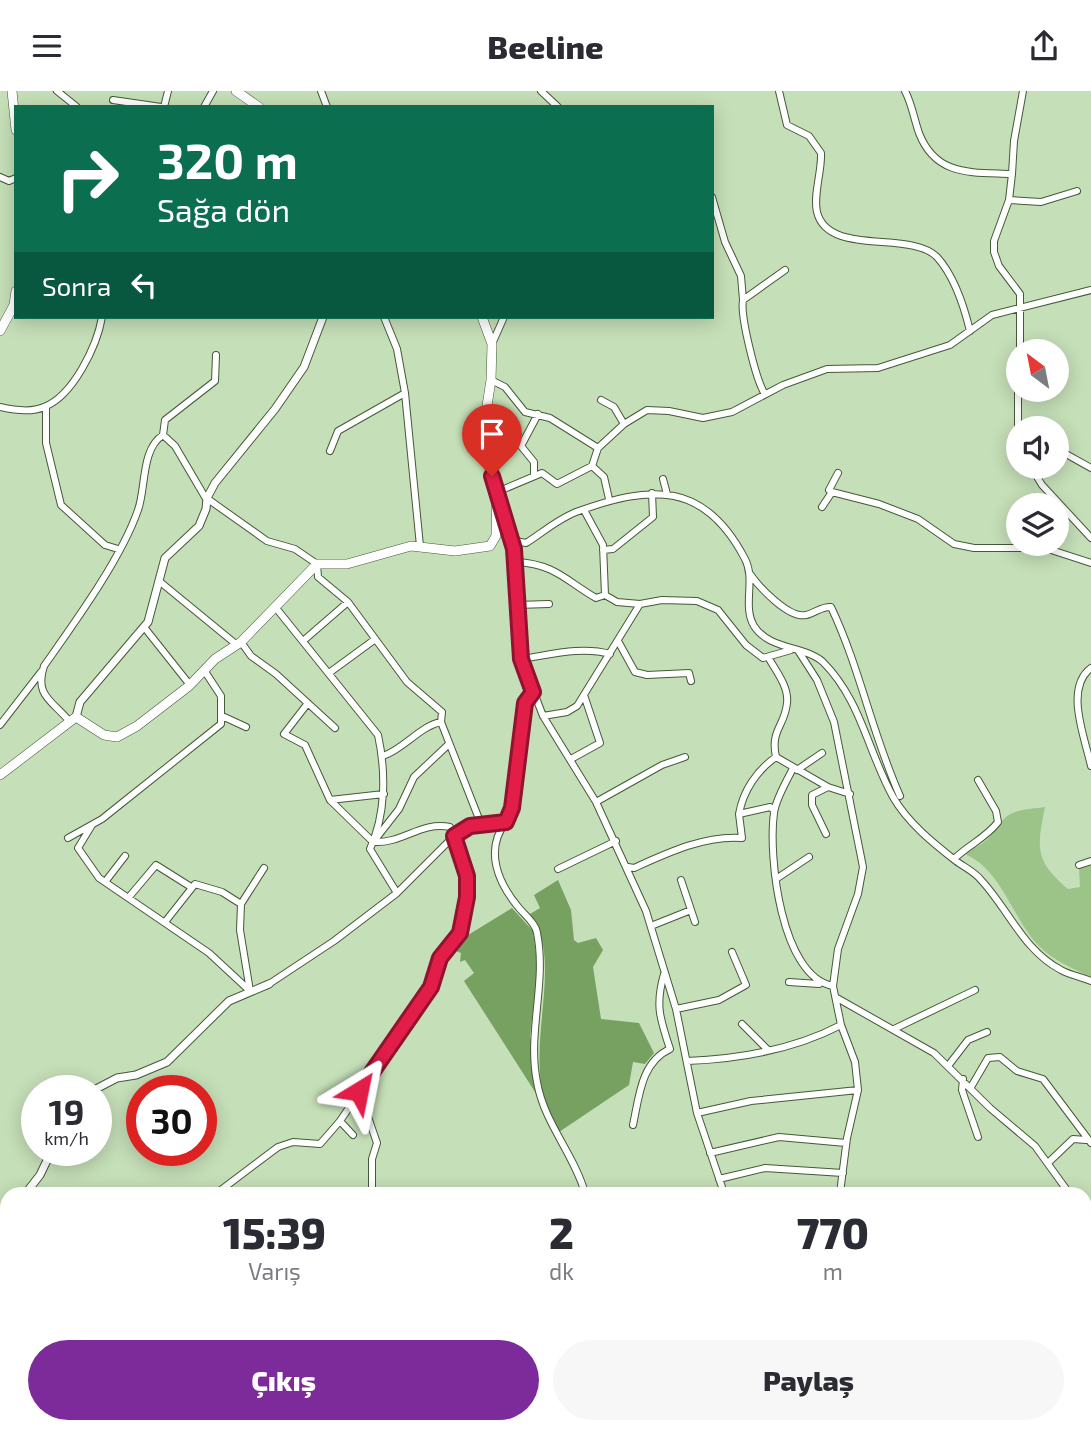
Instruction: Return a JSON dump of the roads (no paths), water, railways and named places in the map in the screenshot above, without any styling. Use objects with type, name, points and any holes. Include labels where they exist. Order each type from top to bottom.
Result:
[{"type":"main road","points":[[12,91],[14,110]]},
{"type":"main road","points":[[236,91],[249,104]]},
{"type":"main road","points":[[0,331],[14,305]]},
{"type":"main road","points":[[483,319],[492,344],[491,380],[484,425],[487,460],[512,545]]},
{"type":"main road","points":[[0,775],[73,719],[104,735],[117,737],[165,707],[204,670],[239,643],[317,564],[346,564],[420,546],[455,551],[490,546],[496,536],[497,492]]},
{"type":"street","points":[[57,91],[74,105]]},
{"type":"street","points":[[541,91],[556,105]]},
{"type":"street","points":[[779,91],[787,125],[809,136],[821,153],[816,210],[821,220],[848,238],[865,243],[914,245],[936,256],[964,306],[970,331]]},
{"type":"street","points":[[905,91],[920,136],[943,166],[955,171],[1012,174]]},
{"type":"street","points":[[1021,339],[1020,294],[999,265],[994,252],[994,241],[1009,200],[1014,141],[1023,91]]},
{"type":"street","points":[[113,100],[148,105]]},
{"type":"street","points":[[1009,200],[1041,201],[1077,191]]},
{"type":"street","points":[[714,204],[724,242],[741,276],[741,309],[747,328],[749,349],[765,394]]},
{"type":"street","points":[[743,300],[785,270]]},
{"type":"street","points":[[497,492],[534,474],[542,473],[557,484],[592,466],[598,448],[624,424],[647,410],[669,411],[703,418],[732,412],[765,394],[827,369],[878,368],[950,345],[992,315],[1091,290]]},
{"type":"street","points":[[0,407],[34,410],[46,407],[63,392],[87,362],[99,337],[102,319]]},
{"type":"street","points":[[44,667],[39,682],[43,692],[73,719],[80,702],[148,622],[165,558],[199,526],[206,509],[206,498],[237,453],[275,409],[304,367],[322,319]]},
{"type":"street","points":[[385,319],[397,349],[405,393],[420,546]]},
{"type":"street","points":[[492,344],[503,319]]},
{"type":"street","points":[[747,328],[753,320]]},
{"type":"street","points":[[961,338],[961,347]]},
{"type":"street","points":[[0,725],[44,667],[118,549],[129,536],[142,499],[151,450],[163,435],[165,420],[215,381],[216,355]]},
{"type":"street","points":[[491,380],[505,387],[525,412],[550,418],[598,448]]},
{"type":"street","points":[[330,451],[338,431],[405,393]]},
{"type":"street","points":[[601,400],[614,407],[624,424]]},
{"type":"street","points":[[46,407],[46,443],[61,505],[105,545],[118,549]]},
{"type":"street","points":[[534,474],[534,462],[521,446],[538,414]]},
{"type":"street","points":[[163,435],[175,446],[187,471],[206,498],[239,524],[267,541],[295,549],[317,564],[318,577],[348,602],[407,682],[442,712],[441,722],[481,824]]},
{"type":"street","points":[[1069,456],[1091,468]]},
{"type":"street","points":[[592,466],[604,477],[609,499]]},
{"type":"street","points":[[832,492],[829,490],[838,473]]},
{"type":"street","points":[[663,479],[667,494]]},
{"type":"street","points":[[1039,479],[1091,538]]},
{"type":"street","points":[[822,507],[832,492]]},
{"type":"street","points":[[832,492],[879,504],[918,519],[954,544],[974,548],[1045,548],[1091,563]]},
{"type":"street","points":[[603,550],[613,549],[653,517],[652,493]]},
{"type":"street","points":[[722,1187],[697,1113],[676,1009],[628,867],[596,803],[544,716],[521,659],[516,605],[516,562],[512,545],[526,543],[556,523],[609,499],[652,493],[667,494],[689,500],[714,513],[746,560],[750,573],[761,590],[795,615],[803,616],[831,607],[857,668],[879,747],[900,796]]},
{"type":"street","points":[[584,510],[603,545],[605,595]]},
{"type":"street","points":[[105,545],[109,565]]},
{"type":"street","points":[[516,562],[538,563],[559,572],[596,599],[605,595]]},
{"type":"street","points":[[750,573],[749,606],[753,624],[760,633],[791,650],[821,661],[838,682],[855,706],[895,800],[924,834],[981,879],[1032,949],[1061,970],[1091,981]]},
{"type":"street","points":[[159,581],[239,643],[335,728]]},
{"type":"street","points":[[605,595],[617,602],[640,604],[662,600],[697,601],[718,610],[746,645],[763,658],[791,650]]},
{"type":"street","points":[[303,641],[348,602]]},
{"type":"street","points":[[516,605],[549,604]]},
{"type":"street","points":[[544,716],[567,712],[578,705],[640,604]]},
{"type":"street","points":[[276,608],[378,735],[383,756],[383,794],[370,849],[397,893]]},
{"type":"street","points":[[144,627],[190,685]]},
{"type":"street","points":[[329,673],[374,640]]},
{"type":"street","points":[[618,641],[635,672],[647,675],[689,673],[691,681]]},
{"type":"street","points":[[521,659],[570,652],[598,651],[610,654]]},
{"type":"street","points":[[799,652],[817,680],[834,722],[863,867],[858,894],[838,949],[833,986],[841,1025],[855,1062],[858,1090],[846,1143],[841,1187]]},
{"type":"street","points":[[768,657],[783,683],[788,700],[774,734],[776,757]]},
{"type":"street","points":[[1091,668],[1081,676],[1078,687],[1078,705],[1091,766]]},
{"type":"street","points":[[68,838],[92,825],[221,724],[221,696],[204,670]]},
{"type":"street","points":[[533,692],[525,703],[512,808],[498,832],[493,855],[506,893],[537,929],[542,969],[534,1037],[537,1081],[550,1126],[579,1173],[583,1187]]},
{"type":"street","points":[[570,759],[600,743],[584,695]]},
{"type":"street","points":[[225,1187],[278,1147],[293,1142],[320,1144],[340,1121],[431,987],[440,958],[460,933],[467,897],[467,876],[450,827],[425,826],[399,841],[373,842],[330,800],[305,745],[284,734],[308,703]]},
{"type":"street","points":[[222,716],[246,727]]},
{"type":"street","points":[[383,756],[395,752],[433,724],[441,722]]},
{"type":"street","points":[[373,842],[399,809],[414,777],[449,744]]},
{"type":"street","points":[[820,983],[798,960],[790,942],[772,858],[774,810],[795,769],[822,753]]},
{"type":"street","points":[[596,803],[662,765],[685,757]]},
{"type":"street","points":[[776,757],[828,787],[850,793]]},
{"type":"street","points":[[628,867],[707,839],[720,836],[742,838],[738,814],[741,800],[762,767],[776,757]]},
{"type":"street","points":[[954,859],[971,844],[987,836],[998,823],[996,811],[978,780]]},
{"type":"street","points":[[827,834],[812,805],[812,795],[828,787]]},
{"type":"street","points":[[330,800],[383,794]]},
{"type":"street","points":[[738,814],[770,807],[774,810]]},
{"type":"street","points":[[112,1081],[167,1062],[229,1001],[269,984],[334,941],[397,893],[454,836],[470,826],[506,822]]},
{"type":"street","points":[[92,825],[78,848],[88,865],[105,882],[209,953],[250,991]]},
{"type":"street","points":[[558,869],[616,841]]},
{"type":"street","points":[[105,882],[125,856]]},
{"type":"street","points":[[776,879],[809,857]]},
{"type":"street","points":[[1079,865],[1091,860]]},
{"type":"street","points":[[129,897],[156,865],[191,887]]},
{"type":"street","points":[[250,991],[240,930],[241,904],[264,868]]},
{"type":"street","points":[[681,880],[695,922]]},
{"type":"street","points":[[165,922],[191,887],[200,883],[241,904]]},
{"type":"street","points":[[650,926],[691,910]]},
{"type":"street","points":[[676,1009],[719,1000],[736,993],[746,985],[732,952]]},
{"type":"street","points":[[633,1125],[648,1067],[658,1054],[670,1049],[660,1018],[658,996],[665,973]]},
{"type":"street","points":[[789,982],[833,986]]},
{"type":"street","points":[[894,1029],[975,990]]},
{"type":"street","points":[[836,998],[934,1053],[1049,1162],[1065,1187]]},
{"type":"street","points":[[742,1024],[768,1050]]},
{"type":"street","points":[[687,1061],[800,1044],[841,1025]]},
{"type":"street","points":[[948,1066],[968,1040],[987,1032]]},
{"type":"street","points":[[971,1087],[988,1058],[1000,1057],[1017,1071],[1043,1079],[1091,1143]]},
{"type":"street","points":[[963,1079],[962,1090],[978,1137]]},
{"type":"street","points":[[697,1113],[751,1101],[858,1090]]},
{"type":"street","points":[[359,1091],[377,1143],[372,1159],[372,1187]]},
{"type":"street","points":[[340,1121],[353,1135]]},
{"type":"street","points":[[710,1153],[779,1137],[846,1143]]},
{"type":"street","points":[[1049,1162],[1073,1139],[1083,1137],[1091,1143]]},
{"type":"street","points":[[31,1187],[44,1166]]},
{"type":"street","points":[[719,1179],[765,1168],[843,1173]]}]
